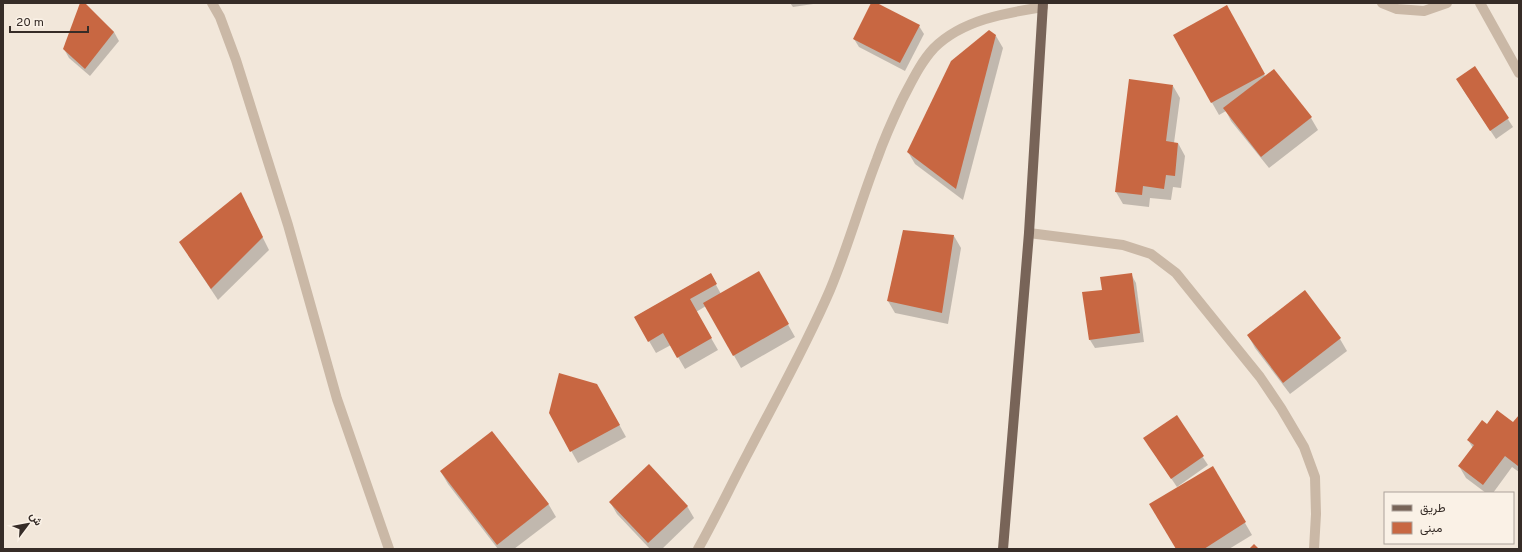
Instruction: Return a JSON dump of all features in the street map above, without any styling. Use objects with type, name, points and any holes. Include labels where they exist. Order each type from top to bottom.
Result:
[{"type":"main road","points":[[1003,549],[1029,234],[1043,5]]},
{"type":"street","points":[[212,3],[220,17],[236,60],[288,225],[337,399],[389,549]]},
{"type":"street","points":[[1382,3],[1397,9],[1424,11],[1447,3]]},
{"type":"street","points":[[1480,3],[1519,73]]},
{"type":"street","points":[[698,549],[811,334],[846,252],[877,158],[914,76],[934,49],[954,33],[983,20],[1043,5]]},
{"type":"street","points":[[1029,234],[1123,245],[1151,254],[1176,273],[1260,377],[1281,408],[1304,448],[1315,477],[1316,514],[1314,549]]},
{"type":"building","points":[[80,3],[85,3],[114,32],[85,69],[63,49]]},
{"type":"building","points":[[871,3],[877,3],[920,25],[900,63],[853,39]]},
{"type":"building","points":[[1227,5],[1265,74],[1211,103],[1173,35]]},
{"type":"building","points":[[989,30],[996,35],[956,189],[907,152],[951,61]]},
{"type":"building","points":[[1475,66],[1509,118],[1490,131],[1456,79]]},
{"type":"building","points":[[1274,69],[1312,117],[1261,157],[1223,108]]},
{"type":"building","points":[[1129,79],[1173,85],[1166,141],[1178,143],[1175,176],[1166,175],[1164,189],[1143,186],[1142,195],[1115,192]]},
{"type":"building","points":[[241,192],[263,237],[211,289],[179,242]]},
{"type":"building","points":[[903,230],[954,235],[942,313],[887,301]]},
{"type":"building","points":[[759,271],[789,324],[733,356],[703,303]]},
{"type":"building","points":[[711,273],[717,284],[690,299],[712,338],[677,358],[663,333],[648,342],[634,317]]},
{"type":"building","points":[[1132,273],[1140,333],[1089,340],[1082,292],[1102,290],[1100,277]]},
{"type":"building","points":[[1305,290],[1341,338],[1283,383],[1247,335]]},
{"type":"building","points":[[559,373],[597,384],[620,425],[570,452],[549,413]]},
{"type":"building","points":[[1497,410],[1513,422],[1519,415],[1519,465],[1518,466],[1505,456],[1483,485],[1458,466],[1474,445],[1467,440],[1482,420],[1487,424]]},
{"type":"building","points":[[1177,415],[1204,456],[1171,479],[1143,438]]},
{"type":"building","points":[[492,431],[549,504],[497,545],[440,471]]},
{"type":"building","points":[[649,464],[688,506],[648,543],[609,502]]},
{"type":"building","points":[[1213,466],[1246,522],[1204,549],[1176,549],[1149,504]]},
{"type":"building","points":[[1254,544],[1259,549],[1249,549]]}]
